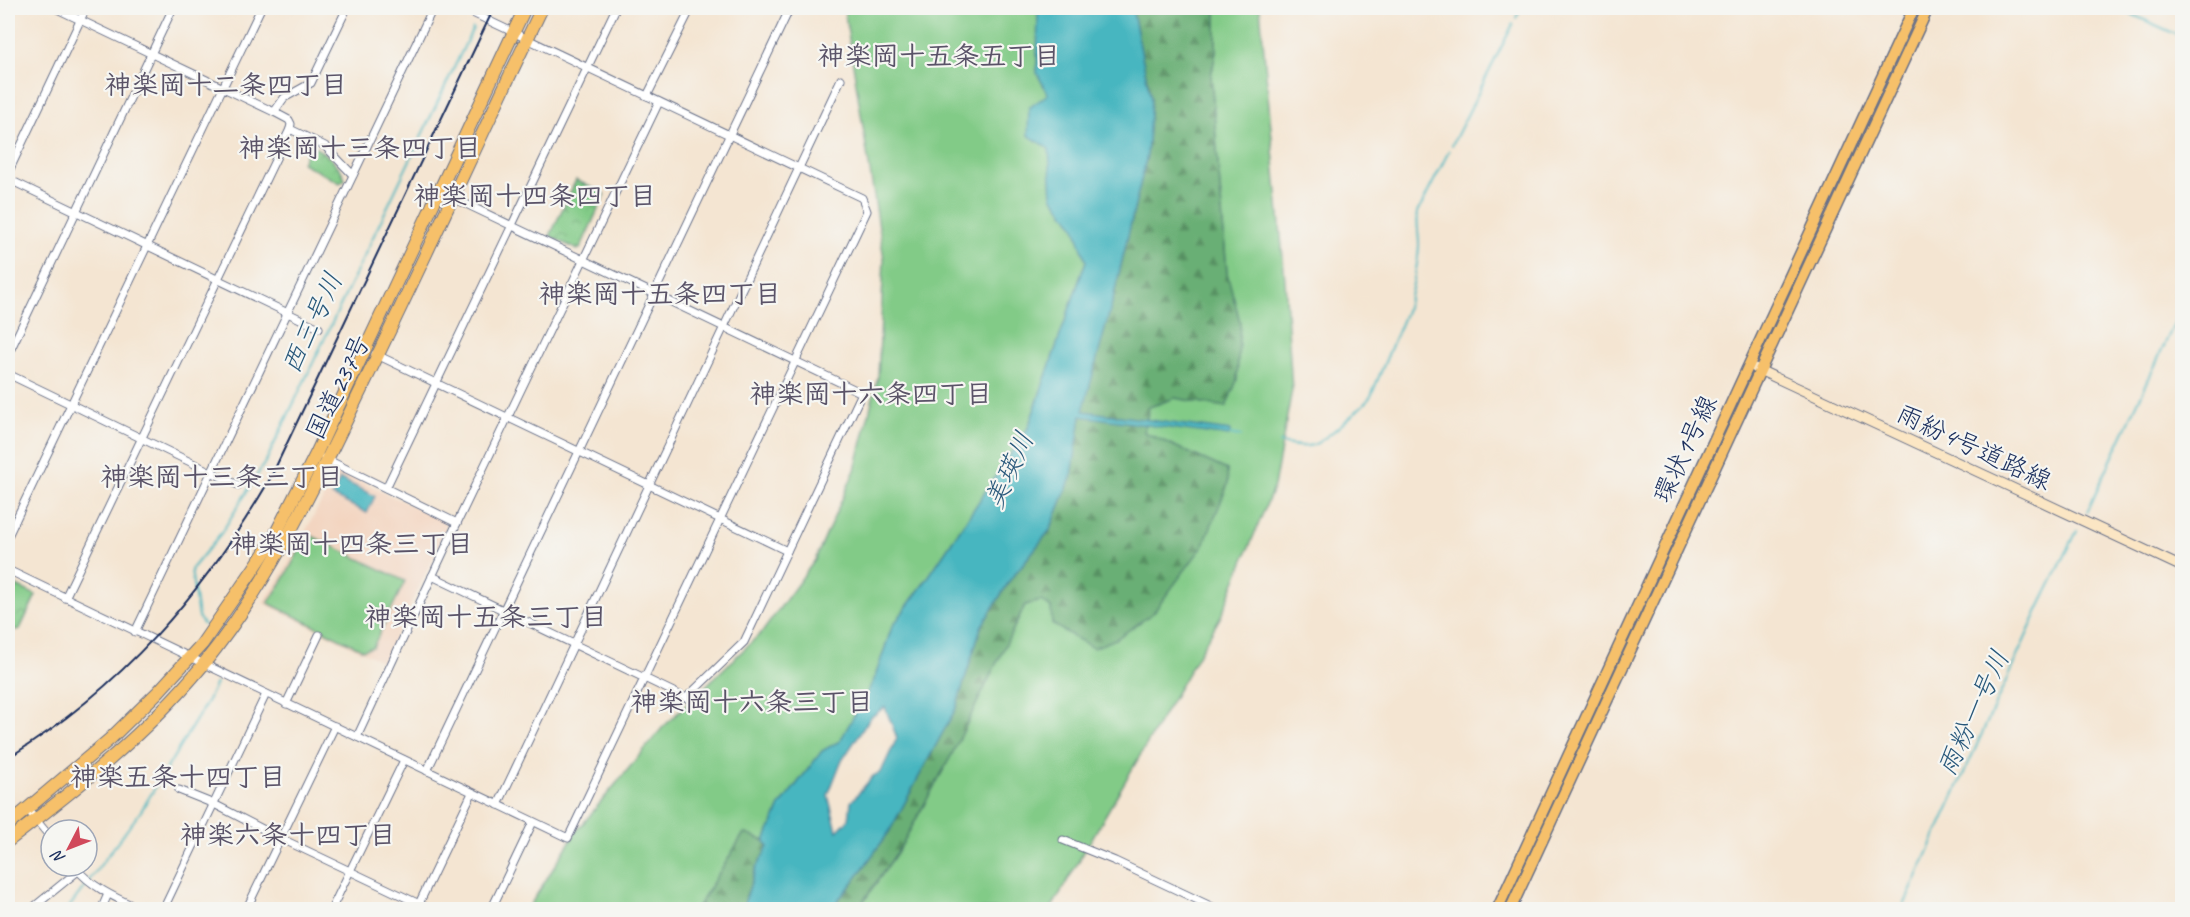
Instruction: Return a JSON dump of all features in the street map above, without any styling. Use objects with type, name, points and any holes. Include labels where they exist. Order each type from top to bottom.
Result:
[{"type":"highway","name":"国道237号","points":[[8,842],[83,784],[165,707],[202,665],[265,575],[284,544],[365,349],[441,192],[525,8]]},
{"type":"highway","name":"国道237号","points":[[8,825],[110,739],[159,692],[202,644],[234,600],[322,457],[378,355],[542,8]]},
{"type":"main road","name":"環状1号線","points":[[1497,909],[1914,8]]},
{"type":"main road","name":"環状1号線","points":[[1510,909],[1928,8]]},
{"type":"street","points":[[55,8],[274,112],[289,120],[291,124],[65,598]]},
{"type":"street","points":[[8,173],[86,8]]},
{"type":"street","points":[[8,355],[173,8]]},
{"type":"street","points":[[8,536],[261,8]]},
{"type":"street","points":[[274,112],[284,98],[311,83],[347,8]]},
{"type":"street","points":[[135,632],[433,8]]},
{"type":"street","points":[[8,570],[202,665],[568,838],[867,211],[862,198],[462,8]]},
{"type":"street","points":[[386,488],[438,384],[616,8]]},
{"type":"street","points":[[647,96],[691,8]]},
{"type":"street","points":[[428,771],[790,8]]},
{"type":"street","points":[[498,805],[841,79]]},
{"type":"street","points":[[357,737],[457,522],[659,102]]},
{"type":"street","points":[[290,129],[325,146],[353,175]]},
{"type":"street","points":[[8,179],[319,328]]},
{"type":"street","points":[[432,576],[686,698],[744,642],[862,393],[441,192]]},
{"type":"street","points":[[365,349],[787,551]]},
{"type":"street","name":"雨紛4号道路線","points":[[1748,365],[2182,567]]},
{"type":"street","points":[[8,374],[238,485]]},
{"type":"street","points":[[322,457],[457,522]]},
{"type":"street","points":[[286,704],[318,635]]},
{"type":"street","points":[[163,909],[266,694]]},
{"type":"street","points":[[246,909],[335,726]]},
{"type":"street","points":[[331,909],[404,760]]},
{"type":"street","points":[[179,790],[214,804],[418,906],[432,909]]},
{"type":"street","points":[[418,906],[472,793]]},
{"type":"street","points":[[27,809],[39,824]]},
{"type":"street","points":[[491,909],[533,822]]},
{"type":"street","points":[[1063,840],[1115,861],[1219,909]]},
{"type":"street","points":[[30,909],[65,878]]},
{"type":"street","points":[[84,878],[108,894],[142,909]]},
{"type":"street","points":[[101,909],[108,894]]},
{"type":"shaded area","points":[[338,471],[444,521],[447,529],[383,662],[263,603],[280,578]]},
{"type":"green space","points":[[844,8],[1038,8],[1037,73],[1048,94],[1052,196],[1075,227],[1086,261],[1028,428],[927,579],[892,627],[874,680],[840,741],[822,751],[780,806],[765,841],[744,834],[696,909],[527,910],[576,832],[663,727],[763,631],[815,560],[855,470],[878,377],[884,259]]},
{"type":"green space","points":[[1132,8],[1216,8],[1216,51],[1211,76],[1227,273],[1240,322],[1237,380],[1226,407],[1175,398],[1149,407],[1144,432],[1227,470],[1228,484],[1203,546],[1153,613],[1116,639],[1093,648],[1052,624],[1051,608],[1042,601],[1025,605],[951,756],[900,848],[858,909],[830,910],[889,832],[956,708],[981,627],[1010,580],[1050,530],[1072,475],[1081,416],[1113,299],[1147,155],[1151,99]]},
{"type":"green space","points":[[1216,8],[1260,8],[1285,280],[1292,390],[1274,486],[1221,616],[1051,909],[858,910],[900,848],[951,756],[1025,605],[1042,601],[1051,608],[1227,470],[1143,433],[1149,407],[1175,398],[1226,407],[1240,322],[1227,274],[1211,76],[1216,51]]},
{"type":"green space","points":[[310,145],[331,159],[340,169],[345,180],[340,183],[302,163]]},
{"type":"green space","points":[[576,180],[605,194],[580,249],[577,250],[550,236]]},
{"type":"green space","points":[[308,534],[405,581],[373,647],[363,650],[268,603],[284,579]]},
{"type":"green space","points":[[8,582],[36,595],[20,629],[8,631]]},
{"type":"green space","points":[[744,833],[765,841],[768,847],[756,868],[744,904],[740,909],[696,910]]},
{"type":"water","name":"美瑛川","points":[[1038,8],[1132,8],[1151,99],[1147,155],[1113,299],[1083,411],[1230,431],[1229,436],[1081,416],[1072,475],[1050,530],[1010,580],[981,627],[956,708],[889,832],[851,885],[830,909],[740,909],[744,904],[756,868],[768,847],[765,841],[780,806],[822,751],[840,741],[874,680],[892,627],[927,579],[1028,428],[1086,261],[1075,227],[1052,196],[1049,149],[1028,135],[1029,108],[1048,94],[1037,73]],"holes":[[[885,707],[897,738],[881,772],[873,776],[851,802],[849,819],[837,831],[828,795],[841,762],[870,718]]]},
{"type":"water","points":[[340,479],[375,496],[367,513],[332,496]]},
{"type":"waterway","points":[[1516,18],[1521,8]]},
{"type":"waterway","points":[[2118,8],[2182,37]]},
{"type":"waterway","points":[[1452,145],[1513,24]]},
{"type":"waterway","name":"西三号川","points":[[204,625],[198,617],[191,570],[222,532],[267,459],[473,28]]},
{"type":"waterway","points":[[1280,443],[1313,445],[1344,423],[1371,396],[1406,311],[1416,270],[1419,241],[1418,212],[1449,151]]},
{"type":"waterway","name":"雨粉一号川","points":[[2087,512],[2182,307]]},
{"type":"waterway","points":[[1229,434],[1241,436]]},
{"type":"waterway","name":"雨粉一号川","points":[[1902,910],[2039,608],[2077,531]]},
{"type":"waterway","name":"西三号川","points":[[67,910],[141,811],[216,683]]},
{"type":"railway","points":[[8,758],[49,731],[123,669],[187,599],[217,561],[244,521],[270,479],[494,8]]},
{"type":"district","name":"神楽岡十五条五丁目","points":[[939,56]]},
{"type":"district","name":"神楽岡十二条四丁目","points":[[226,85]]},
{"type":"district","name":"神楽岡十三条四丁目","points":[[360,148]]},
{"type":"district","name":"神楽岡十四条四丁目","points":[[535,196]]},
{"type":"district","name":"神楽岡十五条四丁目","points":[[660,294]]},
{"type":"district","name":"神楽岡十六条四丁目","points":[[871,394]]},
{"type":"district","name":"神楽岡十三条三丁目","points":[[222,477]]},
{"type":"district","name":"神楽岡十四条三丁目","points":[[352,544]]},
{"type":"district","name":"神楽岡十五条三丁目","points":[[486,617]]},
{"type":"district","name":"神楽岡十六条三丁目","points":[[752,702]]},
{"type":"district","name":"神楽五条十四丁目","points":[[178,777]]},
{"type":"district","name":"神楽六条十四丁目","points":[[288,835]]}]
